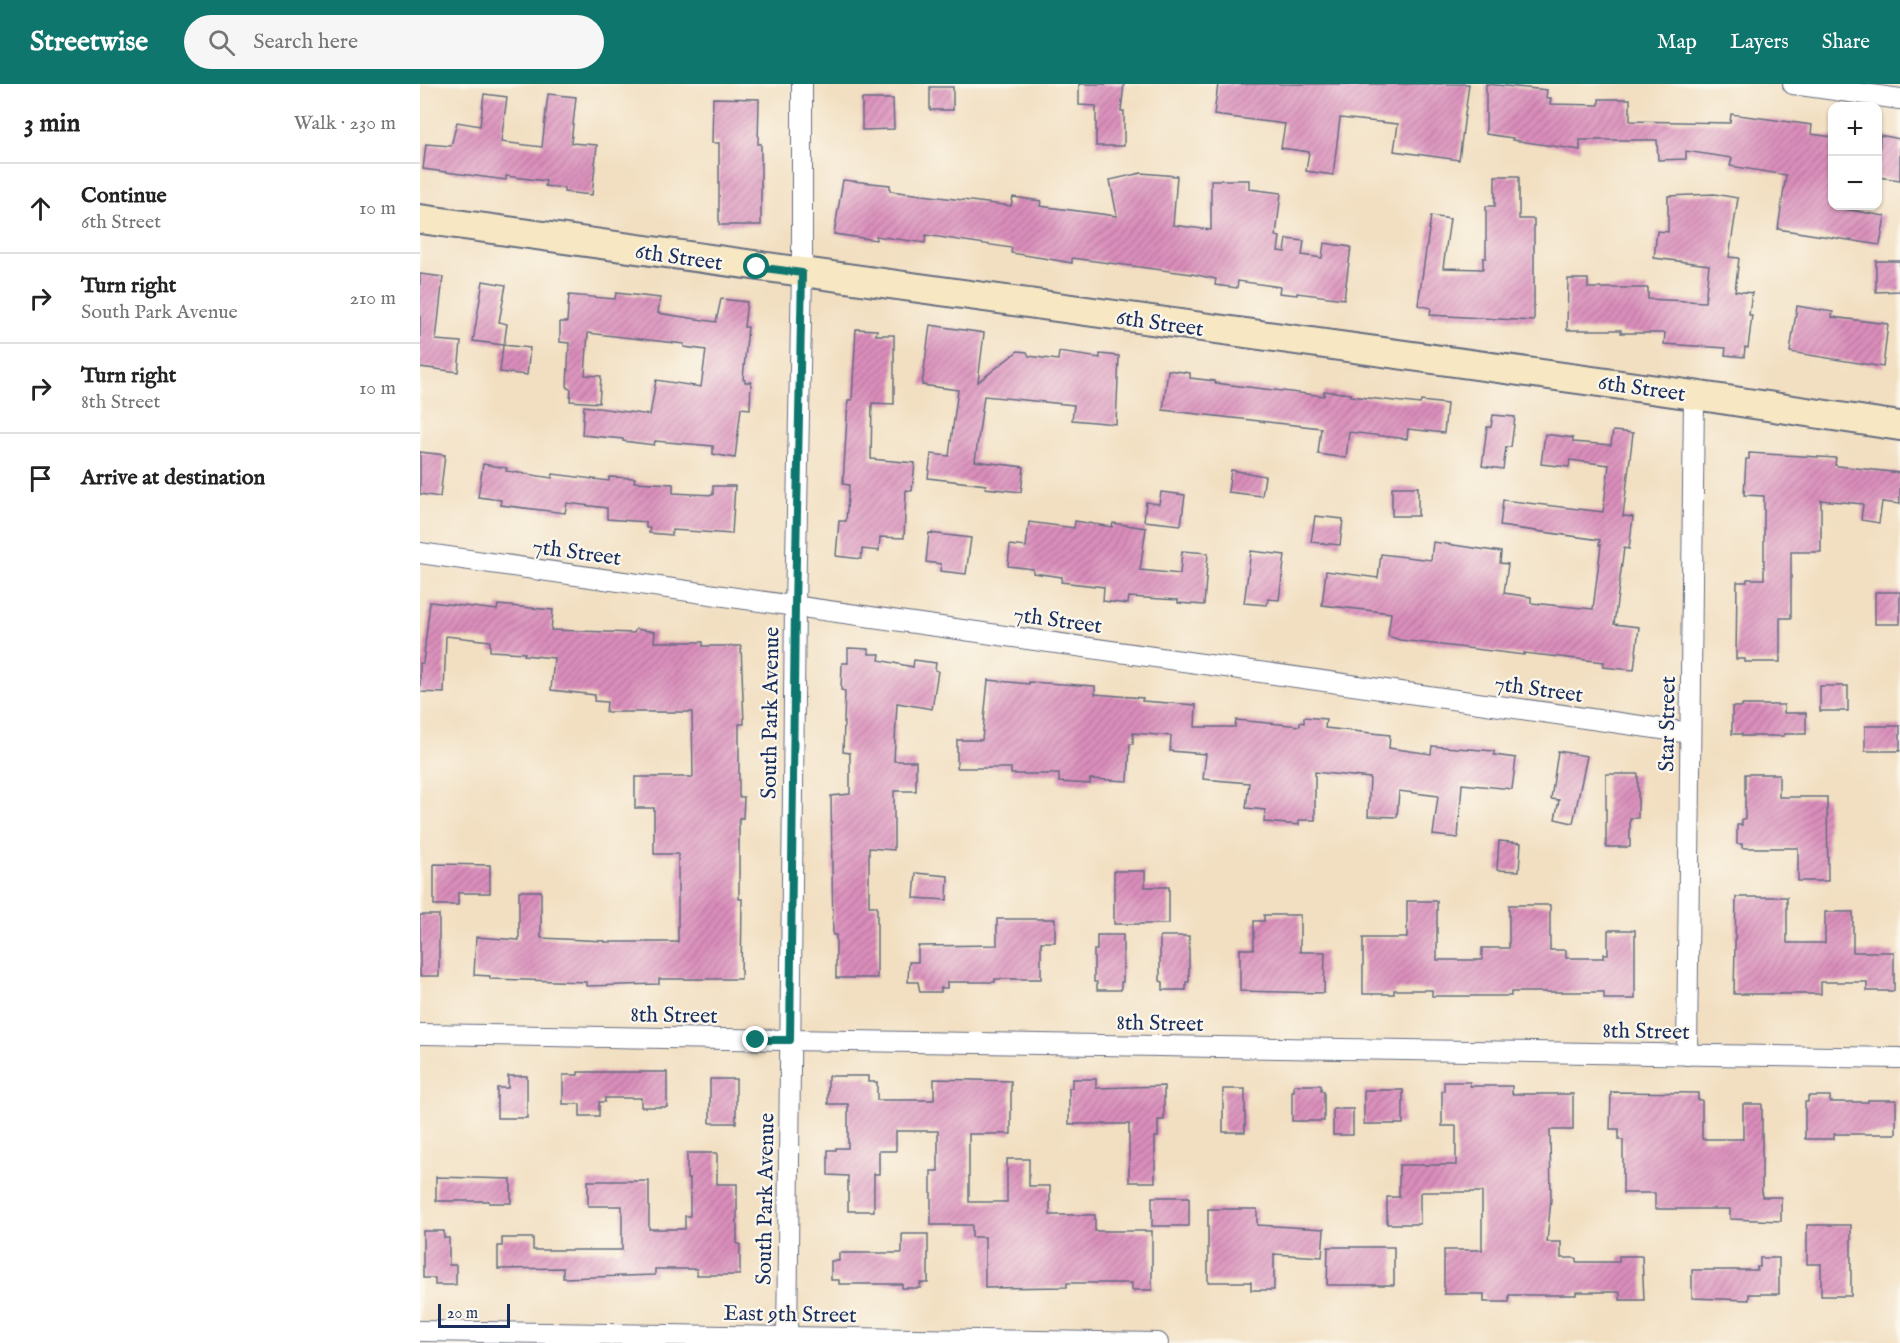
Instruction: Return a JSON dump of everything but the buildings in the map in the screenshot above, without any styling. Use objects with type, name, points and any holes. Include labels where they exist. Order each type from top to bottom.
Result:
[{"type":"main road","name":"6th Street","points":[[420,219],[1694,394],[1900,426]]},
{"type":"street","name":"South Park Avenue","points":[[787,1340],[795,606],[802,273],[802,84]]},
{"type":"street","points":[[1793,84],[1900,99]]},
{"type":"street","name":"Star Street","points":[[1687,1055],[1694,394]]},
{"type":"street","name":"7th Street","points":[[420,553],[1690,733]]},
{"type":"street","name":"8th Street","points":[[420,1034],[1900,1058]]},
{"type":"street","name":"East 9th Street","points":[[420,1331],[787,1340],[1158,1343]]},
{"type":"route","points":[[756,1040],[790,1040],[802,273],[757,267]]}]
